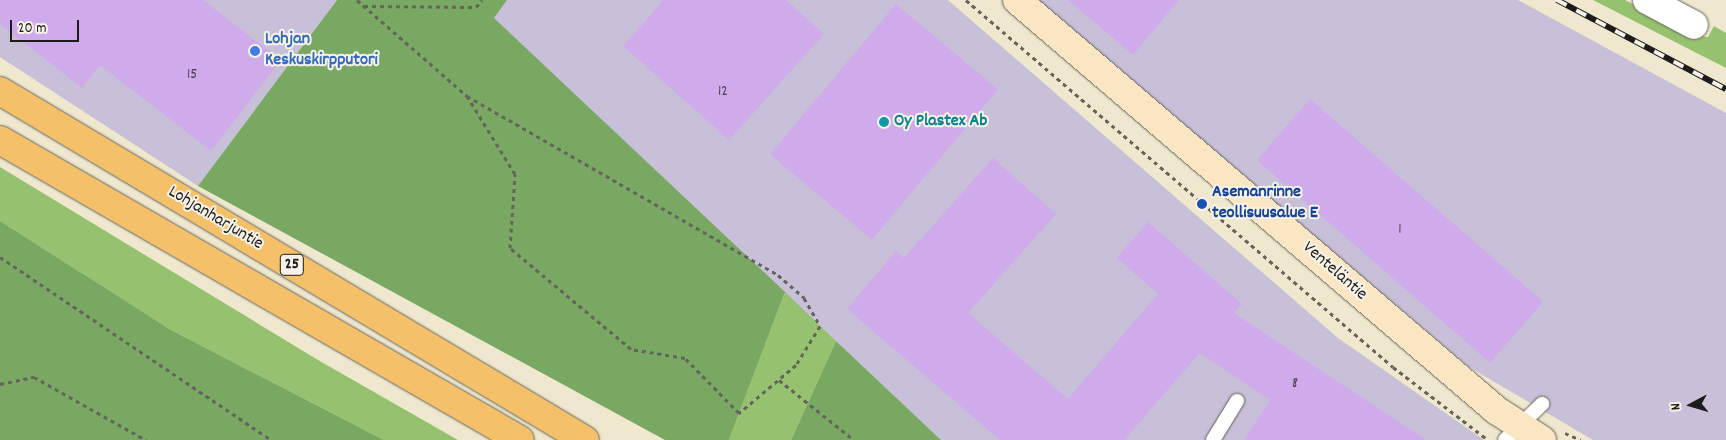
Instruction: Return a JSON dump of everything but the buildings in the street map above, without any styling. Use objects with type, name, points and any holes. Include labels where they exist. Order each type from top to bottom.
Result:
[{"type":"highway","name":"Lohjanharjuntie","points":[[0,91],[585,440]]},
{"type":"highway","name":"25","points":[[0,140],[520,440]]},
{"type":"street","name":"Venteläntie","points":[[1017,0],[1512,433],[1542,440]]},
{"type":"street","points":[[1647,0],[1694,25]]},
{"type":"lane","points":[[1213,440],[1237,401]]},
{"type":"lane","points":[[1512,433],[1542,404]]},
{"type":"path","points":[[357,0],[467,96],[778,275],[804,298],[820,326],[796,365],[739,413],[685,358],[631,349],[510,248],[515,174],[467,96]]},
{"type":"path","points":[[363,6],[476,7],[482,0]]},
{"type":"path","points":[[966,0],[1393,367],[1489,440]]},
{"type":"path","points":[[0,257],[272,440]]},
{"type":"path","points":[[0,384],[34,377],[146,440]]},
{"type":"path","points":[[779,380],[854,440]]},
{"type":"shaded area","points":[[0,0],[337,0],[198,186],[0,57]]},
{"type":"shaded area","points":[[507,0],[948,0],[1338,338],[1484,440],[941,440],[493,18]]},
{"type":"shaded area","points":[[1035,0],[1518,0],[1726,113],[1726,440],[1593,440],[1469,367]]},
{"type":"green space","points":[[337,0],[507,0],[494,18],[785,292],[729,440],[665,440],[198,186]]},
{"type":"green space","points":[[1593,0],[1625,0],[1691,35],[1708,37],[1714,26],[1726,33],[1726,68]]},
{"type":"green space","points":[[0,167],[318,360],[458,440],[384,440],[173,331],[0,221]]},
{"type":"green space","points":[[0,221],[173,331],[384,440],[0,440]]},
{"type":"green space","points":[[785,292],[836,341],[791,440],[729,440]]},
{"type":"green space","points":[[836,341],[941,440],[791,440]]},
{"type":"railway","points":[[1557,0],[1726,89]]},
{"type":"place","name":"Lohjan Keskuskirpputori","points":[[255,51]]},
{"type":"place","name":"Oy Plastex Ab","points":[[884,122]]},
{"type":"place","name":"Asemanrinne teollisuusalue E","points":[[1202,204]]}]
